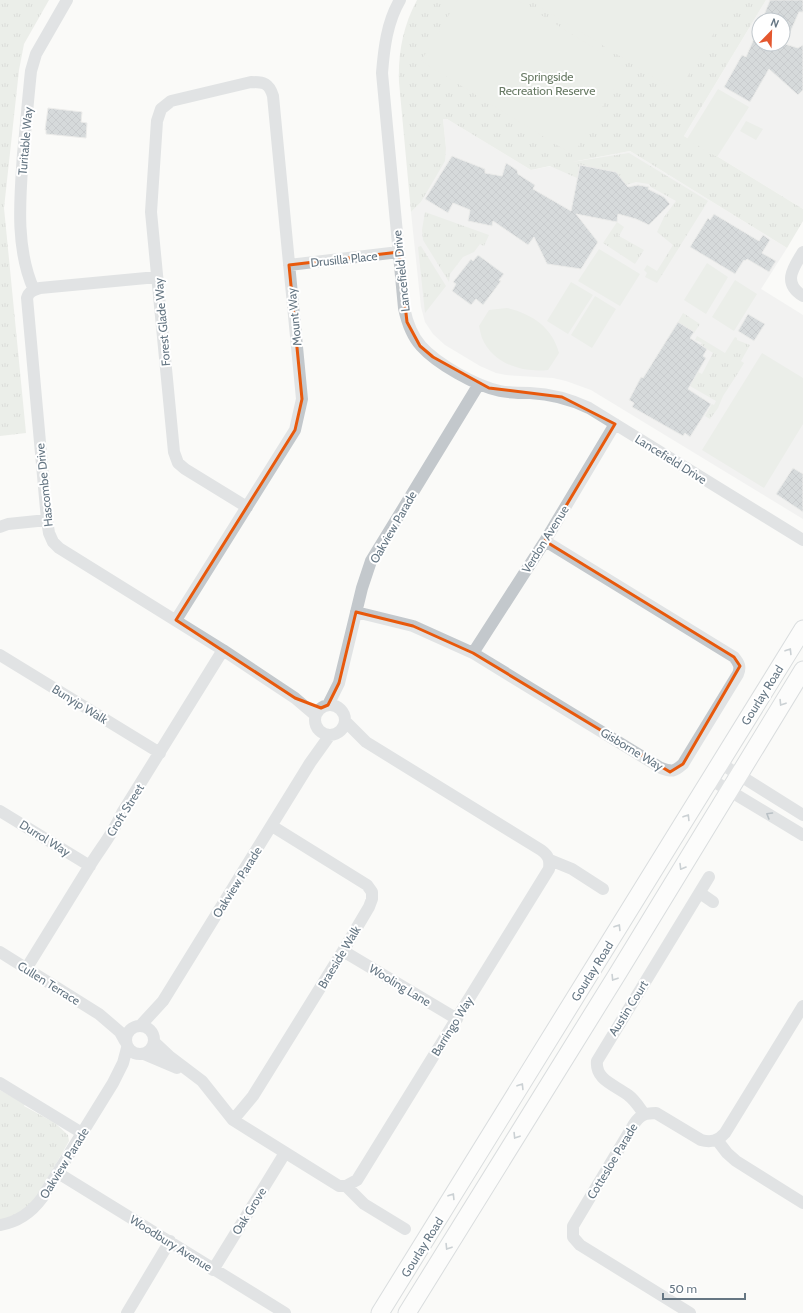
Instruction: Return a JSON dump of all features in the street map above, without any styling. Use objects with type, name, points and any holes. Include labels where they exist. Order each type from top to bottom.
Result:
[{"type":"main road","name":"Gourlay Road","points":[[380,1313],[803,629]]},
{"type":"main road","name":"Gourlay Road","points":[[407,1313],[618,973],[738,774],[803,670]]},
{"type":"street","name":"Turitable Way","points":[[34,290],[24,261],[19,202],[31,71],[36,54],[67,0]]},
{"type":"street","name":"Lancefield Drive","points":[[400,0],[388,29],[382,73],[404,308],[407,322],[420,346],[433,357],[479,384],[500,391],[562,397],[589,408],[803,540]]},
{"type":"street","name":"Mount Way","points":[[167,103],[251,82],[263,83],[271,89],[273,96],[302,400],[295,430],[176,620]]},
{"type":"street","name":"Forest Glade Way","points":[[167,103],[160,109],[158,121],[151,202],[174,452],[178,463],[185,469],[247,507]]},
{"type":"street","name":"Drusilla Place","points":[[289,265],[399,252]]},
{"type":"street","points":[[803,252],[792,270],[791,277],[793,288],[803,296]]},
{"type":"street","points":[[34,290],[157,277]]},
{"type":"street","name":"Hascombe Drive","points":[[34,290],[28,294],[26,302],[47,520],[49,533],[53,542],[59,548],[176,620],[295,698],[321,709]]},
{"type":"street","name":"Oakview Parade","points":[[340,709],[339,684],[362,588],[371,561],[479,384]]},
{"type":"street","name":"Verdon Avenue","points":[[473,653],[545,541],[615,424]]},
{"type":"street","points":[[0,527],[8,524],[47,520]]},
{"type":"street","name":"Gisborne Way","points":[[356,612],[413,626],[473,653],[660,768],[670,772],[676,770],[683,764],[738,674],[740,670],[738,662],[734,657],[545,541]]},
{"type":"street","name":"Croft Street","points":[[26,969],[110,833],[117,825],[122,813],[223,650]]},
{"type":"street","name":"Bunyip Walk","points":[[0,655],[160,753]]},
{"type":"street","name":"Oakview Parade","points":[[321,709],[339,684]]},
{"type":"street","points":[[334,734],[341,730],[344,721],[343,713],[336,706],[321,709],[315,723],[318,730],[322,733],[334,734],[366,742]]},
{"type":"street","points":[[344,721],[366,742],[541,850],[550,860],[572,869],[603,889]]},
{"type":"street","name":"Oakview Parade","points":[[310,763],[318,730]]},
{"type":"street","name":"Oakview Parade","points":[[138,1026],[163,1002],[310,763],[334,734]]},
{"type":"street","points":[[720,763],[803,815]]},
{"type":"street","points":[[710,779],[803,835]]},
{"type":"street","name":"Durrol Way","points":[[0,810],[90,866]]},
{"type":"street","name":"Braeside Walk","points":[[233,1120],[253,1096],[343,951],[368,908],[372,898],[372,892],[362,881],[272,826]]},
{"type":"street","name":"Barringo Way","points":[[346,1186],[356,1180],[457,1019],[549,869],[550,860]]},
{"type":"street","name":"Austin Court","points":[[644,1114],[632,1098],[601,1077],[598,1072],[597,1060],[709,877]]},
{"type":"street","points":[[700,893],[713,902]]},
{"type":"street","name":"Wooling Lane","points":[[343,951],[457,1019]]},
{"type":"street","name":"Cullen Terrace","points":[[0,952],[99,1014],[120,1032],[126,1044]]},
{"type":"street","name":"Oakview Parade","points":[[153,1038],[163,1002]]},
{"type":"street","points":[[803,1006],[725,1133],[717,1140],[727,1153],[736,1161],[803,1203]]},
{"type":"street","name":"Cullen Terrace","points":[[99,1014],[138,1026]]},
{"type":"street","points":[[189,1072],[143,1054],[133,1053],[126,1044],[128,1032],[138,1026],[147,1028],[153,1038],[189,1072],[202,1081],[233,1120],[339,1186],[346,1186],[364,1204],[405,1229]]},
{"type":"street","points":[[143,1054],[151,1049],[153,1038]]},
{"type":"street","name":"Oakview Parade","points":[[0,1225],[13,1222],[28,1214],[42,1198],[113,1083],[123,1063],[126,1044]]},
{"type":"street","name":"Oakview Parade","points":[[113,1083],[143,1054]]},
{"type":"street","points":[[0,1083],[82,1133]]},
{"type":"street","name":"Cottesloe Parade","points":[[690,1313],[580,1245],[573,1237],[573,1226],[637,1119],[644,1114],[656,1113],[701,1140],[714,1142],[717,1140]]},
{"type":"street","name":"Oak Grove","points":[[213,1270],[285,1153]]},
{"type":"street","name":"Woodbury Avenue","points":[[58,1173],[170,1241],[213,1270],[281,1312]]},
{"type":"street","points":[[126,1313],[170,1241]]},
{"type":"highlighted area","points":[[399,252],[407,322],[420,346],[433,357],[489,388],[562,397],[615,424],[545,541],[734,657],[740,666],[683,764],[670,772],[473,653],[413,626],[356,612],[339,683],[328,705],[321,708],[295,698],[176,620],[295,430],[302,399],[289,265]]},
{"type":"shaded area","points":[[766,0],[803,0],[803,209],[684,136],[751,25],[751,52],[791,52],[791,12],[759,12]]},
{"type":"shaded area","points":[[443,119],[447,119],[531,170],[630,151],[787,248],[761,289],[803,315],[803,519],[591,390],[553,378],[496,373],[480,366],[445,345],[433,334],[425,322],[421,307],[411,212],[421,202],[446,148]]},
{"type":"green space","points":[[0,0],[49,0],[24,44],[19,70],[4,208],[26,433],[0,436]]},
{"type":"green space","name":"Springside Recreation Reserve","points":[[417,0],[766,0],[759,12],[751,12],[751,25],[684,136],[803,209],[803,221],[787,248],[630,151],[572,162],[629,153],[708,201],[657,283],[645,277],[647,273],[644,270],[647,265],[657,271],[673,245],[657,232],[664,217],[676,201],[651,187],[649,184],[636,182],[626,185],[615,172],[580,165],[577,178],[550,166],[531,170],[447,119],[443,119],[446,148],[445,161],[421,202],[411,212],[399,82],[399,61],[402,40]]},
{"type":"green space","points":[[458,0],[517,0],[626,68],[573,155],[421,61]]},
{"type":"green space","points":[[529,0],[734,0],[678,92]]},
{"type":"green space","points":[[718,89],[749,107],[717,157],[687,139]]},
{"type":"green space","points":[[746,121],[763,129],[756,140],[740,131]]},
{"type":"green space","points":[[425,212],[489,235],[484,246],[480,244],[474,252],[463,257],[450,274],[449,282],[423,240],[422,230]]},
{"type":"green space","points":[[617,222],[624,227],[619,236],[644,250],[635,264],[603,243]]},
{"type":"green space","points":[[421,246],[446,286],[425,313],[418,247]]},
{"type":"green space","points":[[599,249],[640,274],[620,306],[578,281]]},
{"type":"green space","points":[[707,263],[728,277],[706,314],[684,300]]},
{"type":"green space","points":[[735,280],[757,294],[734,331],[712,317]]},
{"type":"green space","points":[[571,282],[593,295],[568,334],[547,321]]},
{"type":"green space","points":[[595,296],[616,309],[592,348],[571,335]]},
{"type":"green space","points":[[507,308],[533,318],[546,329],[551,336],[559,353],[548,370],[529,370],[510,365],[493,354],[487,347],[482,338],[479,326],[489,310]]},
{"type":"green space","points":[[683,313],[700,324],[694,333],[678,322]]},
{"type":"green space","points":[[697,336],[725,353],[735,337],[737,340],[750,345],[741,361],[744,363],[710,419],[705,416],[712,404],[714,405],[716,401],[690,386],[698,372],[702,374],[713,353],[701,345],[702,343],[695,340]]},
{"type":"green space","points":[[762,353],[803,378],[803,424],[764,488],[702,450]]},
{"type":"green space","points":[[0,1090],[25,1104],[24,1106],[55,1123],[68,1135],[69,1141],[35,1201],[25,1210],[0,1221]]},
{"type":"building","points":[[770,0],[803,0],[803,12],[799,12],[791,30],[791,12],[765,12]]},
{"type":"building","points":[[751,45],[751,52],[791,52],[791,46],[798,48],[803,45],[803,90],[798,95],[769,69],[750,102],[724,87],[742,55],[746,57]]},
{"type":"building","points":[[48,108],[82,112],[81,122],[87,123],[86,138],[46,134],[45,130]]},
{"type":"building","points":[[452,156],[485,169],[485,173],[502,176],[506,163],[517,170],[518,174],[535,185],[533,189],[571,211],[580,165],[616,172],[628,187],[638,185],[649,187],[648,189],[664,197],[670,204],[649,225],[636,219],[618,214],[617,222],[576,214],[598,242],[581,269],[547,264],[534,237],[528,245],[493,221],[492,226],[468,221],[470,210],[453,203],[448,213],[425,199]]},
{"type":"building","points":[[714,214],[759,241],[763,235],[770,240],[762,253],[776,261],[769,272],[747,259],[745,261],[744,260],[735,274],[690,247],[708,218],[710,220]]},
{"type":"building","points":[[478,255],[504,274],[499,280],[501,281],[483,305],[476,299],[471,305],[452,291],[456,284],[453,282],[471,259],[473,261]]},
{"type":"building","points":[[748,314],[765,324],[754,341],[738,331]]},
{"type":"building","points":[[678,322],[694,332],[690,338],[707,349],[703,356],[706,358],[688,389],[711,404],[690,437],[685,433],[683,436],[632,407],[634,403],[629,400],[641,377],[643,378]]},
{"type":"building","points":[[793,468],[803,474],[803,512],[776,494]]}]
